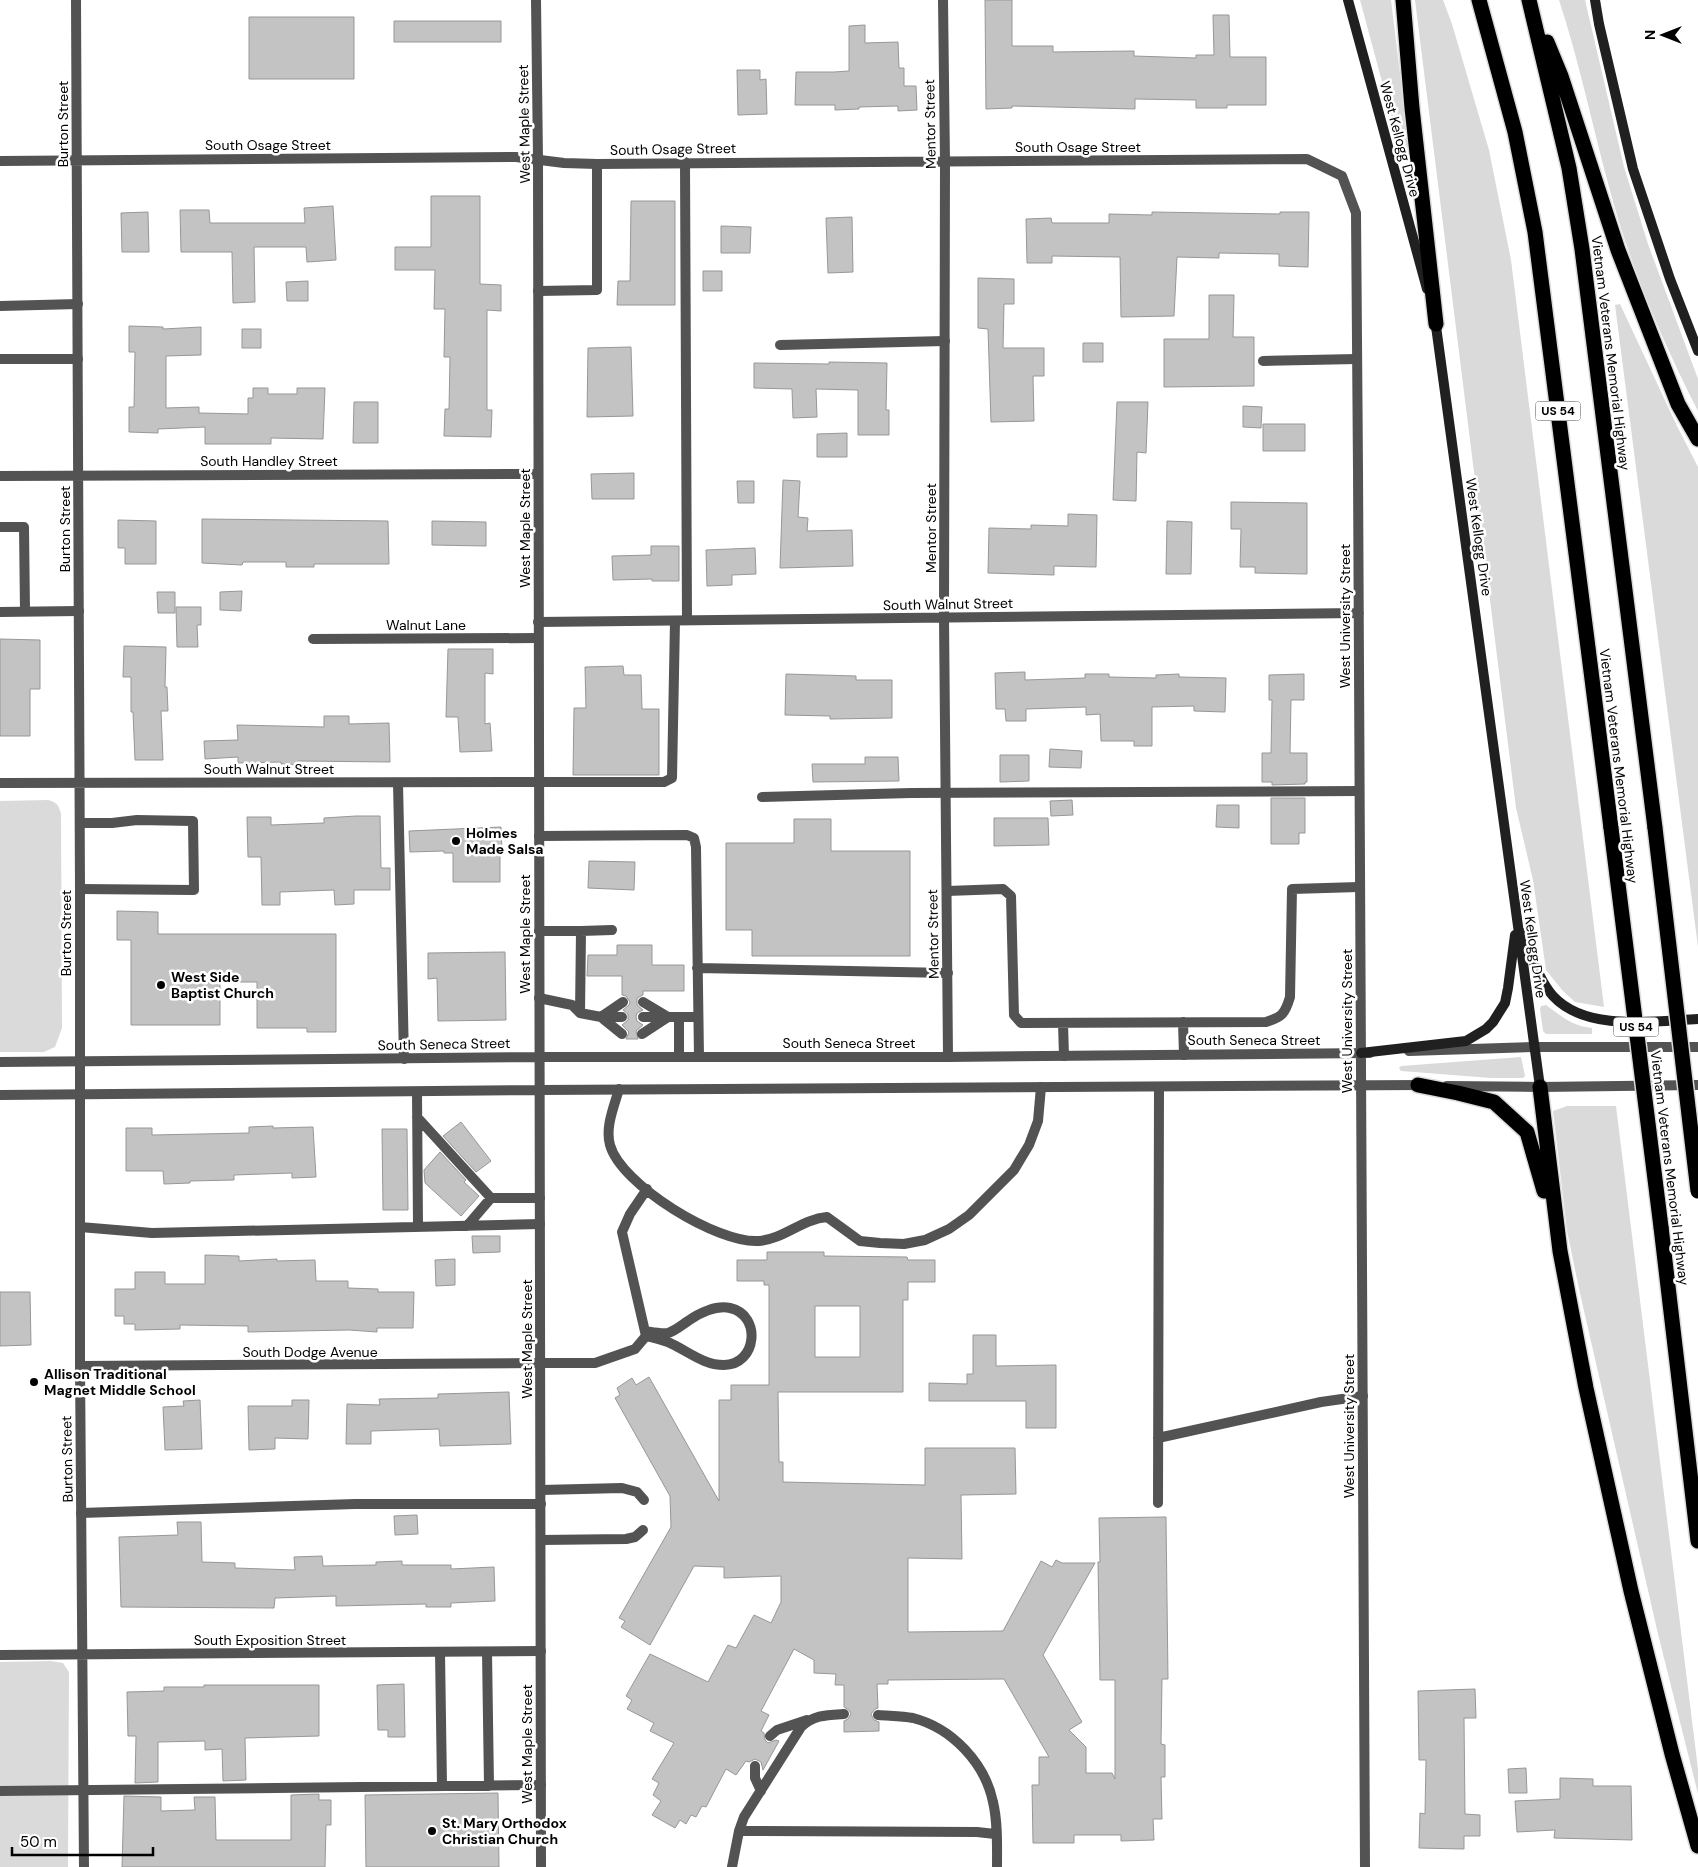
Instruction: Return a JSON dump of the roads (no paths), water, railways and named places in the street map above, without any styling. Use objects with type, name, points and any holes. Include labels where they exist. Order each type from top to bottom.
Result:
[{"type":"highway","points":[[1403,0],[1412,108],[1436,324]]},
{"type":"highway","name":"Vietnam Veterans Memorial Highway","points":[[1479,0],[1515,132],[1535,232],[1661,1227],[1698,1541]]},
{"type":"highway","points":[[1530,0],[1561,76],[1618,250],[1678,404],[1698,439]]},
{"type":"highway","name":"Vietnam Veterans Memorial Highway","points":[[1530,0],[1569,168],[1580,240],[1655,828],[1698,1190]]},
{"type":"highway","points":[[1418,1085],[1494,1102],[1527,1132],[1560,1251]]},
{"type":"highway","points":[[1540,1087],[1560,1251],[1586,1388],[1631,1591],[1672,1754],[1698,1846]]},
{"type":"main road","name":"West Kellogg Drive","points":[[1348,0],[1436,324],[1540,1087]]},
{"type":"main road","points":[[1595,0],[1633,169],[1670,279],[1698,351]]},
{"type":"main road","points":[[1516,921],[1545,984],[1554,996],[1570,1009],[1589,1017],[1614,1022],[1698,1019]]},
{"type":"main road","points":[[1361,1053],[1466,1040],[1486,1029],[1493,1022],[1505,1003],[1516,921]]},
{"type":"street","name":"Burton Street","points":[[76,0],[79,476],[80,1366],[84,1867]]},
{"type":"street","name":"West Maple Street","points":[[536,0],[538,160],[541,1867]]},
{"type":"street","name":"Mentor Street","points":[[943,0],[944,617],[948,1057]]},
{"type":"street","name":"South Osage Street","points":[[0,161],[503,157],[597,164],[1307,159],[1342,176]]},
{"type":"street","points":[[685,162],[687,620]]},
{"type":"street","points":[[538,291],[597,290],[597,164]]},
{"type":"street","name":"West University Street","points":[[1342,176],[1356,213],[1365,1867]]},
{"type":"street","points":[[0,306],[78,304]]},
{"type":"street","points":[[780,345],[944,341]]},
{"type":"street","points":[[0,359],[78,359]]},
{"type":"street","points":[[1263,361],[1357,359]]},
{"type":"street","name":"South Handley Street","points":[[0,476],[538,474]]},
{"type":"street","points":[[0,526],[24,527],[25,611]]},
{"type":"street","points":[[0,612],[79,611]]},
{"type":"street","name":"South Walnut Street","points":[[538,622],[1359,613]]},
{"type":"street","name":"South Walnut Street","points":[[0,783],[668,782],[672,778],[676,621]]},
{"type":"street","name":"Walnut Lane","points":[[313,639],[538,638]]},
{"type":"street","points":[[398,783],[404,1058]]},
{"type":"street","points":[[762,797],[911,793],[1359,791]]},
{"type":"street","points":[[80,823],[112,823],[137,820],[193,821],[194,890],[80,889]]},
{"type":"street","points":[[539,836],[687,835],[694,838],[696,847],[699,1057]]},
{"type":"street","points":[[947,890],[1003,888],[1011,896],[1014,1015],[1021,1023],[1266,1022],[1278,1018],[1286,1010],[1290,997],[1292,889],[1359,887]]},
{"type":"street","points":[[539,931],[612,930]]},
{"type":"street","points":[[580,1013],[581,931]]},
{"type":"street","points":[[697,968],[948,973]]},
{"type":"street","points":[[539,998],[572,1005],[580,1013],[600,1017],[622,1017]]},
{"type":"street","points":[[600,1017],[623,1002]]},
{"type":"street","points":[[644,1002],[673,1017]]},
{"type":"street","points":[[600,1017],[622,1034]]},
{"type":"street","points":[[643,1017],[698,1017]]},
{"type":"street","points":[[642,1034],[673,1017]]},
{"type":"street","points":[[673,1017],[679,1057]]},
{"type":"street","points":[[1183,1022],[1184,1055]]},
{"type":"street","points":[[1063,1023],[1064,1056]]},
{"type":"street","name":"South Seneca Street","points":[[0,1062],[539,1057],[1184,1055],[1361,1053],[1535,1047],[1698,1047]]},
{"type":"street","points":[[0,1096],[619,1089],[1698,1085]]},
{"type":"street","points":[[619,1089],[610,1118],[609,1144],[617,1162],[634,1181],[697,1223],[724,1235],[757,1241],[775,1238],[814,1218],[827,1216],[860,1241],[904,1244],[925,1240],[949,1230],[969,1215],[1014,1170],[1029,1145],[1038,1121],[1041,1087]]},
{"type":"street","points":[[1158,1503],[1159,1087]]},
{"type":"street","points":[[417,1092],[418,1227]]},
{"type":"street","points":[[417,1117],[491,1198],[540,1198]]},
{"type":"street","points":[[646,1334],[622,1232],[630,1214],[647,1189]]},
{"type":"street","points":[[467,1226],[491,1198]]},
{"type":"street","points":[[80,1228],[152,1233],[540,1224]]},
{"type":"street","points":[[715,1308],[730,1308],[743,1314],[751,1326],[752,1344],[745,1357],[736,1363],[724,1365],[704,1362],[670,1343],[646,1334],[667,1333],[676,1330],[693,1317],[715,1308]]},
{"type":"street","name":"South Dodge Avenue","points":[[80,1366],[595,1363],[635,1349],[646,1334]]},
{"type":"street","points":[[1158,1438],[1321,1402],[1363,1396]]},
{"type":"street","points":[[541,1490],[622,1488],[637,1492],[644,1500]]},
{"type":"street","points":[[81,1513],[355,1504],[541,1504]]},
{"type":"street","points":[[541,1540],[626,1539],[644,1530]]},
{"type":"street","points":[[440,1652],[442,1786]]},
{"type":"street","points":[[487,1652],[489,1786]]},
{"type":"street","name":"South Exposition Street","points":[[0,1655],[541,1652]]},
{"type":"street","points":[[770,1736],[777,1730],[819,1716],[844,1714]]},
{"type":"street","points":[[878,1715],[911,1718],[926,1722],[964,1747],[975,1761],[985,1779],[993,1800],[997,1867]]},
{"type":"street","points":[[732,1867],[736,1843],[744,1817],[808,1720]]},
{"type":"street","points":[[755,1766],[755,1778],[761,1791]]},
{"type":"street","points":[[0,1791],[541,1785]]},
{"type":"street","points":[[739,1831],[977,1832],[995,1834]]},
{"type":"place","name":"Holmes Made Salsa","points":[[456,841]]},
{"type":"place","name":"West Side Baptist Church","points":[[161,985]]},
{"type":"place","name":"Allison Traditional Magnet Middle School","points":[[34,1382]]},
{"type":"place","name":"St. Mary Orthodox Christian Church","points":[[432,1831]]}]
